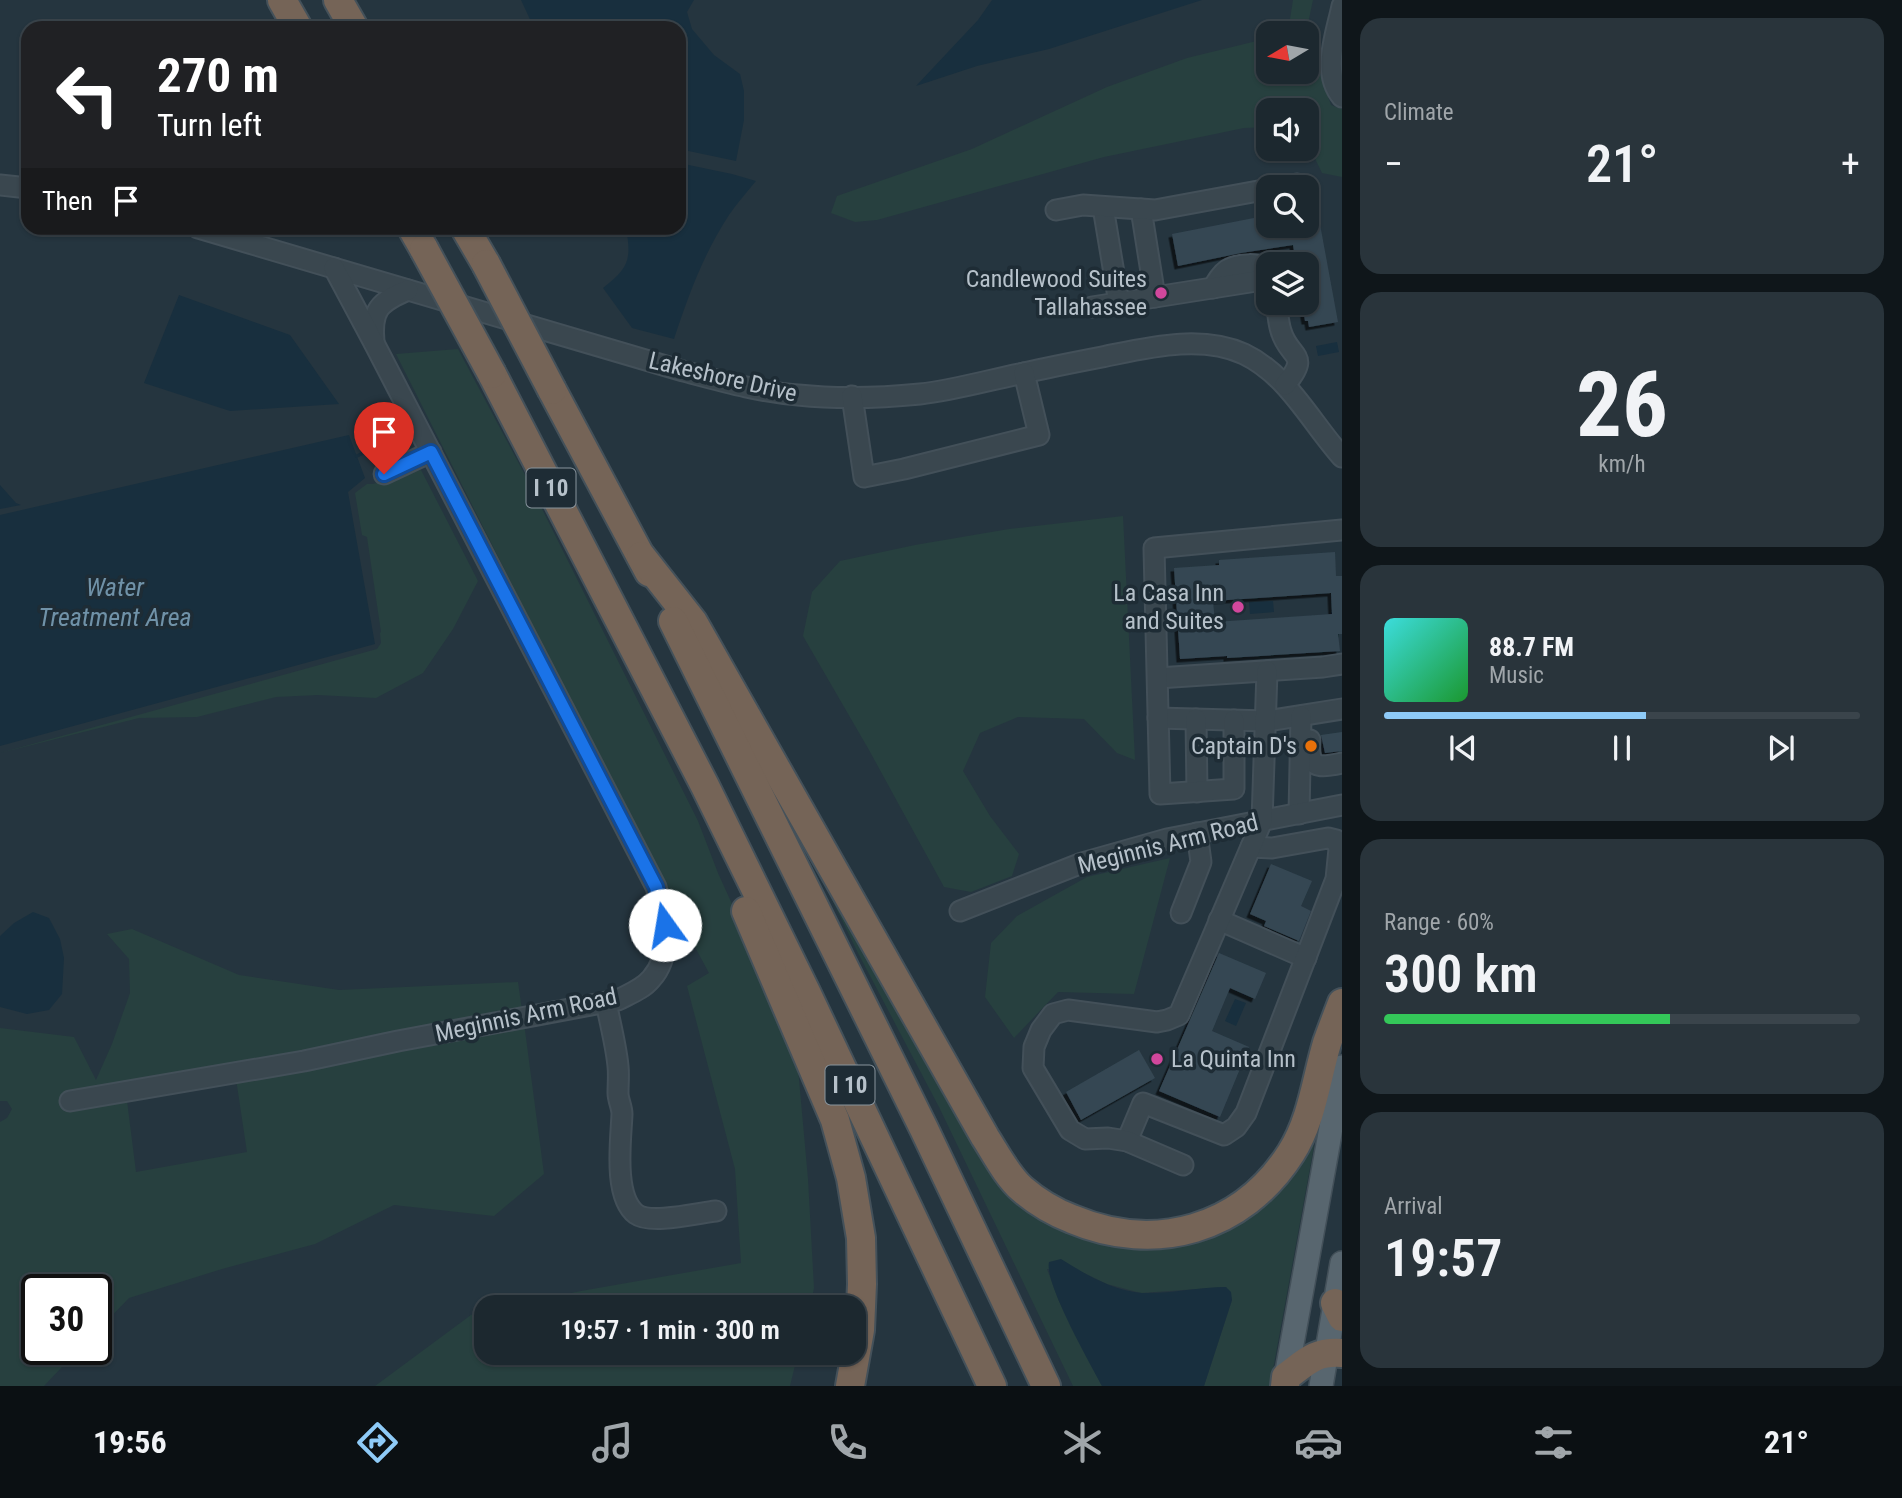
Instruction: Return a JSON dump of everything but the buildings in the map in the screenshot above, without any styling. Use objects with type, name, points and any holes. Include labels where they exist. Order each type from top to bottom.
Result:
[{"type":"highway","points":[[282,0],[294,21]]},
{"type":"highway","points":[[338,0],[350,21]]},
{"type":"highway","name":"I 10","points":[[470,235],[640,556],[924,1129],[1046,1386]]},
{"type":"highway","name":"I 10","points":[[418,238],[492,374],[705,786],[992,1386]]},
{"type":"highway","points":[[640,556],[694,622],[985,1137],[1020,1188],[1040,1203],[1088,1226],[1115,1233],[1138,1235],[1174,1233],[1205,1226],[1248,1202],[1277,1174],[1303,1133],[1328,1041],[1342,1003]]},
{"type":"highway","points":[[705,786],[731,875],[835,1119],[851,1178],[860,1238],[862,1284],[860,1330],[850,1386]]},
{"type":"highway","points":[[1286,1382],[1311,1357],[1334,1353]]},
{"type":"main road","points":[[1286,1382],[1342,1067]]},
{"type":"main road","points":[[1321,1386],[1334,1353],[1342,1263]]},
{"type":"street","points":[[1342,6],[1330,67],[1333,83],[1342,97]]},
{"type":"street","points":[[0,185],[21,187]]},
{"type":"street","points":[[1056,210],[1083,205],[1155,210],[1256,191]]},
{"type":"street","points":[[1103,207],[1119,303]]},
{"type":"street","points":[[1141,209],[1155,297]]},
{"type":"street","name":"Lakeshore Drive","points":[[222,235],[720,381],[797,395],[852,397],[920,394],[973,386],[1145,349],[1190,344],[1210,345],[1244,354],[1277,376],[1342,457]]},
{"type":"street","points":[[1213,288],[1229,269],[1256,264]]},
{"type":"street","name":"Meginnis Arm Road","points":[[70,1101],[304,1061],[612,1001],[651,980],[662,957],[665,925],[656,887],[334,268]]},
{"type":"street","points":[[1093,307],[1256,281]]},
{"type":"street","points":[[374,343],[373,323],[378,310],[390,298],[408,290]]},
{"type":"street","points":[[1278,315],[1281,333],[1298,361],[1297,371],[1285,385]]},
{"type":"street","points":[[852,397],[864,477],[1039,435],[1024,373]]},
{"type":"street","points":[[384,474],[431,452]]},
{"type":"street","points":[[1234,720],[1234,789],[1160,794],[1154,548],[1342,530]]},
{"type":"street","points":[[1158,678],[1342,664]]},
{"type":"street","points":[[1183,1165],[1127,1141],[1085,1139],[1070,1130],[1033,1068],[1034,1047],[1041,1030],[1053,1014],[1068,1010],[1157,1022],[1179,1015],[1262,821],[1267,671]]},
{"type":"street","points":[[1158,718],[1267,721],[1342,709]]},
{"type":"street","points":[[1306,715],[1311,761],[1319,766],[1342,763]]},
{"type":"street","points":[[1299,814],[1306,715]]},
{"type":"street","points":[[1196,719],[1197,792]]},
{"type":"street","points":[[1300,779],[1342,772]]},
{"type":"street","name":"Meginnis Arm Road","points":[[960,911],[1082,863],[1167,839],[1342,805]]},
{"type":"street","points":[[1181,913],[1201,862],[1197,834]]},
{"type":"street","points":[[1127,1141],[1143,1103],[1224,1135],[1236,1127],[1246,1113],[1336,879],[1339,849],[1336,840],[1328,838],[1272,848],[1251,847]]},
{"type":"street","points":[[1219,920],[1306,958]]},
{"type":"street","points":[[612,1001],[632,1079],[631,1095],[622,1111],[619,1150],[621,1179],[628,1203],[636,1214],[647,1218],[661,1219],[716,1211]]},
{"type":"green space","points":[[1293,0],[1313,0],[1308,21],[1290,21]]},
{"type":"green space","points":[[1256,41],[1256,84],[1320,84],[1320,74],[1331,105],[1342,109],[1342,177],[1322,173],[1316,161],[1319,161],[1319,98],[1256,98],[1256,128],[1104,157],[877,220],[855,222],[831,213],[837,196],[972,149],[1107,87],[1187,58]]},
{"type":"green space","points":[[458,349],[524,473],[698,821],[797,1057],[808,1179],[813,1295],[562,1295],[741,1263],[735,1169],[687,986],[709,973],[396,354]]},
{"type":"green space","points":[[421,470],[478,581],[453,629],[423,673],[376,698],[318,695],[276,697],[197,717],[139,718],[0,753],[377,649],[381,643],[381,632],[367,537],[362,535],[355,493],[367,484]]},
{"type":"green space","points":[[1123,516],[1135,760],[1117,753],[1084,719],[1018,717],[980,733],[963,771],[990,816],[1019,854],[1012,876],[971,892],[944,887],[803,636],[812,592],[840,561],[1009,529]]},
{"type":"green space","points":[[1170,858],[1134,994],[1058,992],[1014,1038],[985,997],[991,943],[1017,916],[1087,877]]},
{"type":"green space","points":[[813,861],[995,1172],[1158,1246],[1311,1144],[1314,1146],[1270,1386],[1204,1386],[1232,1300],[1226,1287],[1141,1293],[1107,1284],[1084,1273],[1047,1269],[1059,1301],[1102,1386],[1073,1386],[939,1107]]},
{"type":"green space","points":[[132,929],[239,975],[339,990],[518,982],[522,1010],[125,1085],[136,1172],[247,1152],[236,1079],[524,1023],[544,1174],[494,1216],[394,1205],[315,1244],[129,1298],[112,1316],[112,1274],[21,1274],[21,1365],[64,1365],[44,1386],[0,1386],[0,1122],[7,1118],[12,1109],[7,1101],[0,1101],[0,1028],[74,1037],[96,1080],[130,993],[129,959],[107,934]]},
{"type":"green space","points":[[474,1314],[474,1365],[795,1365],[790,1386],[375,1386]]},
{"type":"water","points":[[521,0],[694,0],[687,12],[692,29],[714,55],[740,74],[744,91],[744,120],[736,161],[686,150],[686,21],[531,21]]},
{"type":"water","points":[[992,0],[1202,0],[1049,49],[977,66],[916,86],[978,20]]},
{"type":"water","points":[[686,164],[756,181],[732,211],[712,244],[674,339],[632,328],[603,288],[623,269],[628,248],[627,235],[686,235]]},
{"type":"water","points":[[179,295],[290,335],[339,404],[230,411],[144,383]]},
{"type":"water","points":[[1337,342],[1339,352],[1318,356],[1316,346]]},
{"type":"water","name":"Water Treatment Area","points":[[349,435],[365,478],[348,492],[375,644],[0,746],[0,515]]},
{"type":"water","points":[[0,485],[16,503],[21,505],[0,509]]},
{"type":"water","points":[[1273,601],[1274,612],[1250,614],[1249,602]]},
{"type":"water","points":[[33,912],[49,918],[60,939],[64,958],[62,994],[49,1010],[27,1014],[0,1007],[0,936],[14,923]]},
{"type":"water","points":[[1235,999],[1246,1003],[1236,1026],[1225,1021]]},
{"type":"water","points":[[1061,1259],[1100,1281],[1131,1292],[1152,1293],[1226,1287],[1231,1292],[1232,1300],[1204,1386],[1102,1386],[1053,1287],[1049,1262]]},
{"type":"waterway","points":[[357,456],[405,433]]},
{"type":"place","name":"Candlewood Suites Tallahassee","points":[[1161,293]]},
{"type":"place","name":"La Casa Inn and Suites","points":[[1238,607]]},
{"type":"place","name":"Captain D's","points":[[1311,746]]},
{"type":"place","name":"La Quinta Inn","points":[[1157,1059]]},
{"type":"route","points":[[384,474],[431,452],[656,887],[665,925]]}]
